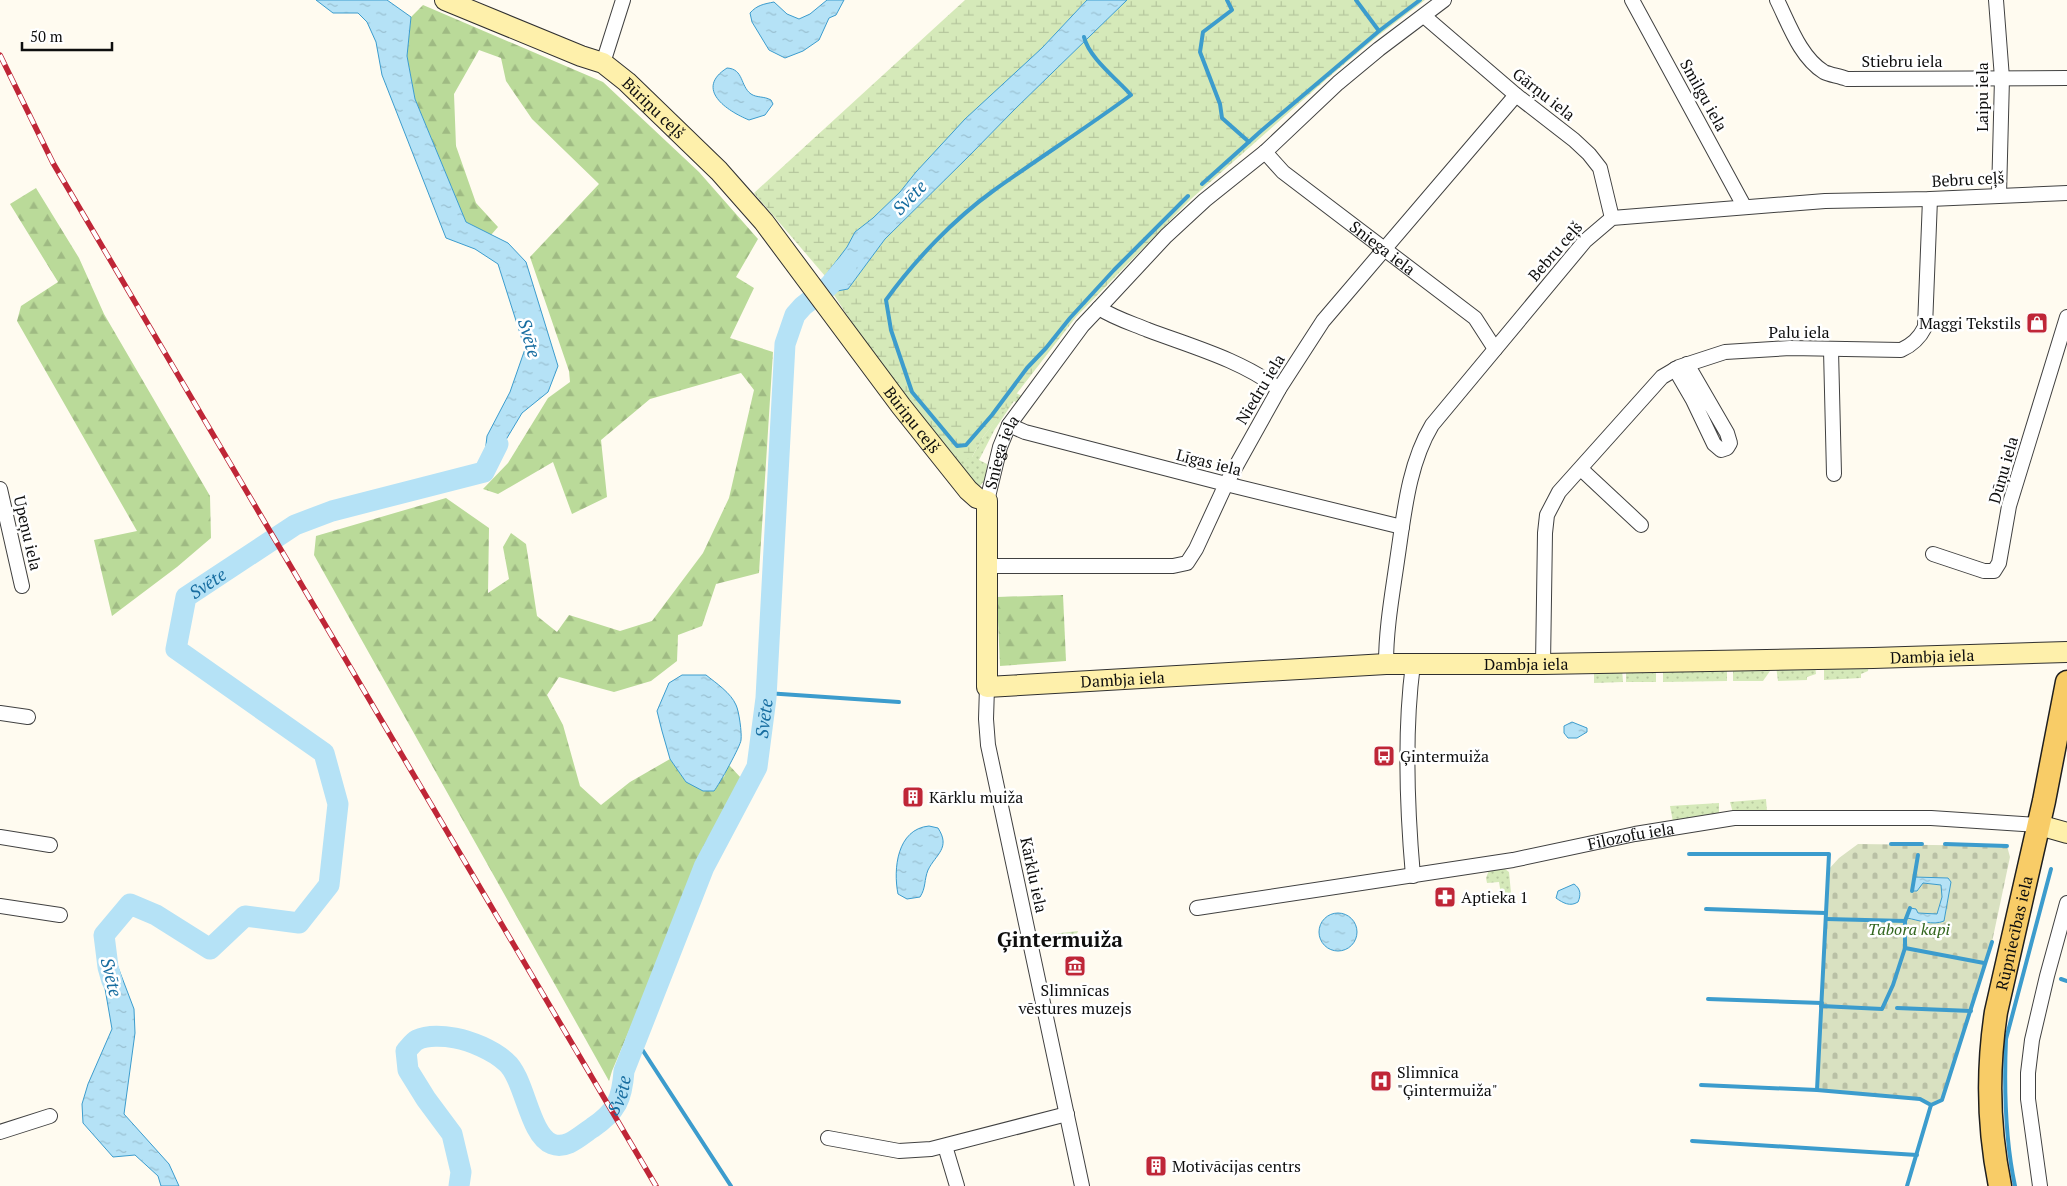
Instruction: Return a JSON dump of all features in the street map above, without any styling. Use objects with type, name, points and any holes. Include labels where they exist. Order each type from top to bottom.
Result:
[{"type":"main road","name":"Rūpniecības iela","points":[[2000,1186],[1989,1112],[1991,1042],[1996,1012],[2039,825],[2067,682]]},
{"type":"street","name":"Būriņu ceļš","points":[[445,0],[581,56],[603,63],[627,82],[719,172],[764,222],[901,406],[968,490],[977,498],[987,501]]},
{"type":"street","points":[[603,63],[622,0]]},
{"type":"street","name":"Sniega iela","points":[[987,687],[987,501],[1000,447],[1009,424],[1082,326],[1166,236],[1205,200],[1265,152],[1338,83],[1444,0]]},
{"type":"street","name":"Smilgu iela","points":[[1632,0],[1744,206]]},
{"type":"street","name":"Stiebru iela","points":[[1777,0],[1803,49],[1825,72],[1847,78],[2067,78]]},
{"type":"street","name":"Laipu iela","points":[[1996,0],[2002,78],[1999,195]]},
{"type":"street","name":"Gārņu iela","points":[[1424,16],[1516,95],[1589,154],[1600,168],[1612,218]]},
{"type":"street","name":"Niedru iela","points":[[987,566],[1173,566],[1187,563],[1196,549],[1226,484],[1279,389],[1323,321],[1516,95]]},
{"type":"street","name":"Sniega iela","points":[[1265,152],[1283,172],[1383,250],[1475,318],[1495,349]]},
{"type":"street","name":"Bebru ceļš","points":[[1386,664],[1386,631],[1402,527],[1415,463],[1426,436],[1432,425],[1585,241],[1612,218],[1744,206],[1826,201],[2067,193]]},
{"type":"street","name":"Palu iela","points":[[1543,664],[1547,516],[1559,492],[1662,377],[1681,367],[1725,352],[1790,348],[1901,350],[1911,346],[1920,337],[1925,327],[1930,199]]},
{"type":"street","points":[[1099,308],[1118,318],[1234,362],[1263,376],[1279,389]]},
{"type":"street","name":"Dūņu iela","points":[[1933,554],[1984,571],[1994,571],[1999,562],[2009,506],[2067,317]]},
{"type":"street","points":[[1831,350],[1834,474]]},
{"type":"street","points":[[1681,367],[1727,433],[1730,443],[1727,448],[1721,450],[1714,444],[1693,400],[1681,367]]},
{"type":"street","name":"Līgas iela","points":[[1009,424],[1025,432],[1402,527]]},
{"type":"street","points":[[1581,469],[1641,525]]},
{"type":"street","name":"Upeņu iela","points":[[0,489],[22,586]]},
{"type":"street","name":"Dambja iela","points":[[987,687],[1386,664],[1543,664],[1879,658],[2067,652]]},
{"type":"street","points":[[1413,664],[1410,690],[1408,755],[1410,842],[1413,876]]},
{"type":"street","name":"Kārklu iela","points":[[987,687],[986,719],[988,745],[1082,1186]]},
{"type":"street","points":[[0,713],[28,717]]},
{"type":"street","name":"Filozofu iela","points":[[1197,908],[1513,860],[1644,833],[1734,818],[1931,818],[2039,825],[2067,833]]},
{"type":"street","points":[[0,837],[50,845]]},
{"type":"street","points":[[2040,1186],[2028,1099],[2028,1074],[2032,1040],[2067,903]]},
{"type":"street","points":[[0,906],[60,915]]},
{"type":"street","points":[[828,1138],[900,1151],[930,1149],[1067,1114]]},
{"type":"street","points":[[0,1132],[50,1116]]},
{"type":"street","points":[[945,1146],[957,1186]]},
{"type":"green space","points":[[965,0],[1087,0],[1042,48],[916,172],[900,192],[855,232],[847,247],[825,276],[754,193]]},
{"type":"green space","points":[[1127,0],[1425,0],[1329,77],[1191,199],[1076,317],[983,437],[972,457],[965,460],[957,459],[948,452],[874,356],[832,292],[848,289],[885,239]]},
{"type":"green space","points":[[423,5],[603,82],[699,172],[758,239],[736,277],[754,288],[730,338],[773,352],[759,573],[716,584],[702,626],[678,635],[677,661],[651,681],[614,692],[559,677],[547,695],[563,725],[580,786],[601,805],[630,782],[670,759],[686,782],[724,777],[728,764],[741,778],[718,821],[609,1081],[314,555],[316,536],[446,498],[489,528],[488,593],[509,579],[503,547],[511,533],[526,544],[537,616],[557,632],[569,615],[620,631],[652,621],[703,553],[729,498],[754,390],[741,373],[650,399],[601,440],[607,497],[572,514],[553,462],[498,494],[483,489],[508,463],[548,398],[570,382],[569,371],[530,257],[599,184],[532,119],[506,81],[501,58],[479,50],[454,94],[456,146],[476,203],[498,227],[491,235],[466,222],[415,99],[407,56],[411,17]]},
{"type":"green space","points":[[36,188],[79,258],[104,314],[210,496],[211,538],[177,567],[112,616],[94,540],[137,531],[17,321],[21,306],[58,282],[10,204]]},
{"type":"green space","points":[[1016,393],[1022,396],[1017,403],[1014,401],[995,429],[979,460],[987,464],[986,479],[980,486],[975,486],[948,452],[972,457],[983,437]]},
{"type":"green space","points":[[1063,595],[1066,661],[1000,666],[997,597]]},
{"type":"green space","points":[[1869,662],[1868,671],[1861,674],[1861,678],[1824,680],[1824,666]]},
{"type":"green space","points":[[1770,664],[1770,671],[1763,681],[1733,681],[1733,667]]},
{"type":"green space","points":[[1776,666],[1815,666],[1816,674],[1807,677],[1807,680],[1778,681]]},
{"type":"green space","points":[[1626,668],[1656,669],[1656,682],[1626,682]]},
{"type":"green space","points":[[1663,668],[1727,669],[1727,681],[1663,682]]},
{"type":"green space","points":[[1594,669],[1622,669],[1623,682],[1594,683]]},
{"type":"green space","points":[[1766,799],[1767,812],[1733,813],[1730,802]]},
{"type":"green space","points":[[1719,803],[1719,813],[1673,822],[1670,806]]},
{"type":"green space","name":"Tabora kapi","points":[[1858,844],[2007,846],[2010,857],[1992,942],[1942,1100],[1931,1105],[1920,1099],[1817,1090],[1828,870],[1839,858]]},
{"type":"green space","points":[[1502,867],[1509,872],[1511,893],[1506,897],[1501,894],[1499,882],[1487,883],[1486,878],[1489,870]]},
{"type":"green space","points":[[1078,931],[1074,942],[1063,947],[1051,944],[1044,935]]},
{"type":"water","points":[[316,0],[387,0],[411,17],[407,56],[415,99],[466,222],[508,243],[526,262],[558,366],[548,392],[522,413],[489,468],[483,471],[487,436],[510,392],[525,349],[498,264],[475,249],[446,238],[382,75],[376,42],[367,22],[358,13],[333,13]]},
{"type":"water","points":[[827,0],[844,0],[836,15],[829,18],[819,40],[803,51],[785,58],[769,50],[752,22],[750,13],[755,8],[764,4],[774,2],[787,14],[799,19],[810,14]]},
{"type":"water","points":[[1087,0],[1127,0],[885,239],[848,289],[832,292],[824,283],[825,276],[847,247],[855,232],[900,192],[965,119],[1042,48]]},
{"type":"water","points":[[727,68],[736,71],[751,94],[771,100],[773,104],[765,115],[749,120],[732,111],[717,98],[713,84],[718,76]]},
{"type":"water","points":[[682,675],[706,675],[727,692],[737,708],[741,727],[741,740],[714,791],[703,791],[686,782],[670,759],[662,731],[657,711],[669,683]]},
{"type":"water","points":[[1572,722],[1587,728],[1587,732],[1577,738],[1568,738],[1564,733],[1564,726]]},
{"type":"water","points":[[929,826],[938,828],[942,835],[943,846],[928,870],[920,897],[907,899],[898,894],[896,873],[900,852],[910,834],[918,829]]},
{"type":"water","points":[[1914,877],[1948,878],[1951,882],[1944,921],[1930,923],[1907,918],[1910,908],[1916,909],[1918,913],[1937,914],[1942,897],[1941,885],[1923,883],[1917,891],[1912,891]]},
{"type":"water","points":[[1574,884],[1580,892],[1578,902],[1569,904],[1556,898],[1558,891]]},
{"type":"water","points":[[1338,913],[1351,919],[1357,932],[1351,945],[1338,951],[1325,945],[1319,932],[1325,919]]},
{"type":"water","points":[[99,954],[113,954],[134,1009],[135,1033],[124,1114],[169,1164],[179,1186],[161,1186],[158,1176],[135,1155],[113,1157],[83,1123],[82,1104],[88,1084],[112,1029]]},
{"type":"waterway","points":[[1227,0],[1232,10],[1203,32],[1200,52],[1220,104],[1222,118],[1249,142]]},
{"type":"waterway","points":[[1356,0],[1379,31]]},
{"type":"waterway","points":[[1202,184],[1261,131],[1379,31],[1420,0]]},
{"type":"waterway","points":[[1084,37],[1091,53],[1131,95],[978,202],[935,241],[886,300],[891,330],[912,392],[957,446],[966,445],[992,415],[1027,368],[1070,318],[1114,270],[1188,196]]},
{"type":"waterway","name":"Svēte","points":[[459,1186],[461,1172],[452,1134],[426,1099],[408,1070],[406,1051],[417,1040],[441,1036],[455,1038],[482,1047],[501,1058],[506,1062],[518,1080],[538,1130],[544,1139],[552,1144],[563,1145],[578,1138],[607,1116],[613,1110],[620,1097],[624,1071],[704,867],[757,767],[766,698],[785,344],[795,315],[803,306],[829,286],[846,266]]},
{"type":"waterway","name":"Svēte","points":[[112,981],[108,967],[104,935],[130,904],[156,915],[210,949],[245,916],[299,923],[329,885],[338,804],[324,753],[176,649],[186,597],[295,525],[332,511],[484,472],[498,444]]},
{"type":"waterway","points":[[766,693],[899,702]]},
{"type":"waterway","points":[[1891,844],[1922,844]]},
{"type":"waterway","points":[[1945,844],[2007,846]]},
{"type":"waterway","points":[[1689,854],[1829,854],[1817,1090],[1920,1099],[1931,1105],[1907,1186]]},
{"type":"waterway","points":[[1912,891],[1918,855]]},
{"type":"waterway","points":[[2015,1186],[2009,1150],[2006,1113],[2006,1039],[2051,869]]},
{"type":"waterway","points":[[1821,1006],[1882,1009],[1893,985],[1905,948],[1905,921],[1910,908]]},
{"type":"waterway","points":[[1706,909],[1826,913]]},
{"type":"waterway","points":[[1826,919],[1905,921]]},
{"type":"waterway","points":[[1931,1105],[1942,1100],[1992,942]]},
{"type":"waterway","points":[[1905,948],[1984,963]]},
{"type":"waterway","points":[[2061,979],[2067,981]]},
{"type":"waterway","points":[[1708,999],[1822,1003]]},
{"type":"waterway","points":[[1897,1008],[1971,1011]]},
{"type":"waterway","points":[[636,1040],[731,1186]]},
{"type":"waterway","points":[[1701,1085],[1817,1090]]},
{"type":"waterway","points":[[1692,1141],[1917,1155]]},
{"type":"railway","points":[[0,55],[53,163],[656,1186]]},
{"type":"place","name":"Maggi Tekstils","points":[[2037,323]]},
{"type":"place","name":"Ģintermuiža","points":[[1384,756]]},
{"type":"place","name":"Kārklu muiža","points":[[913,797]]},
{"type":"place","name":"Aptieka 1","points":[[1445,897]]},
{"type":"place","name":"Slimnīcas vēstures muzejs","points":[[1075,966]]},
{"type":"place","name":"Slimnīca \"Ģintermuiža\"","points":[[1381,1081]]},
{"type":"place","name":"Motivācijas centrs","points":[[1156,1166]]},
{"type":"district","name":"Ģintermuiža","points":[[1060,939]]}]
